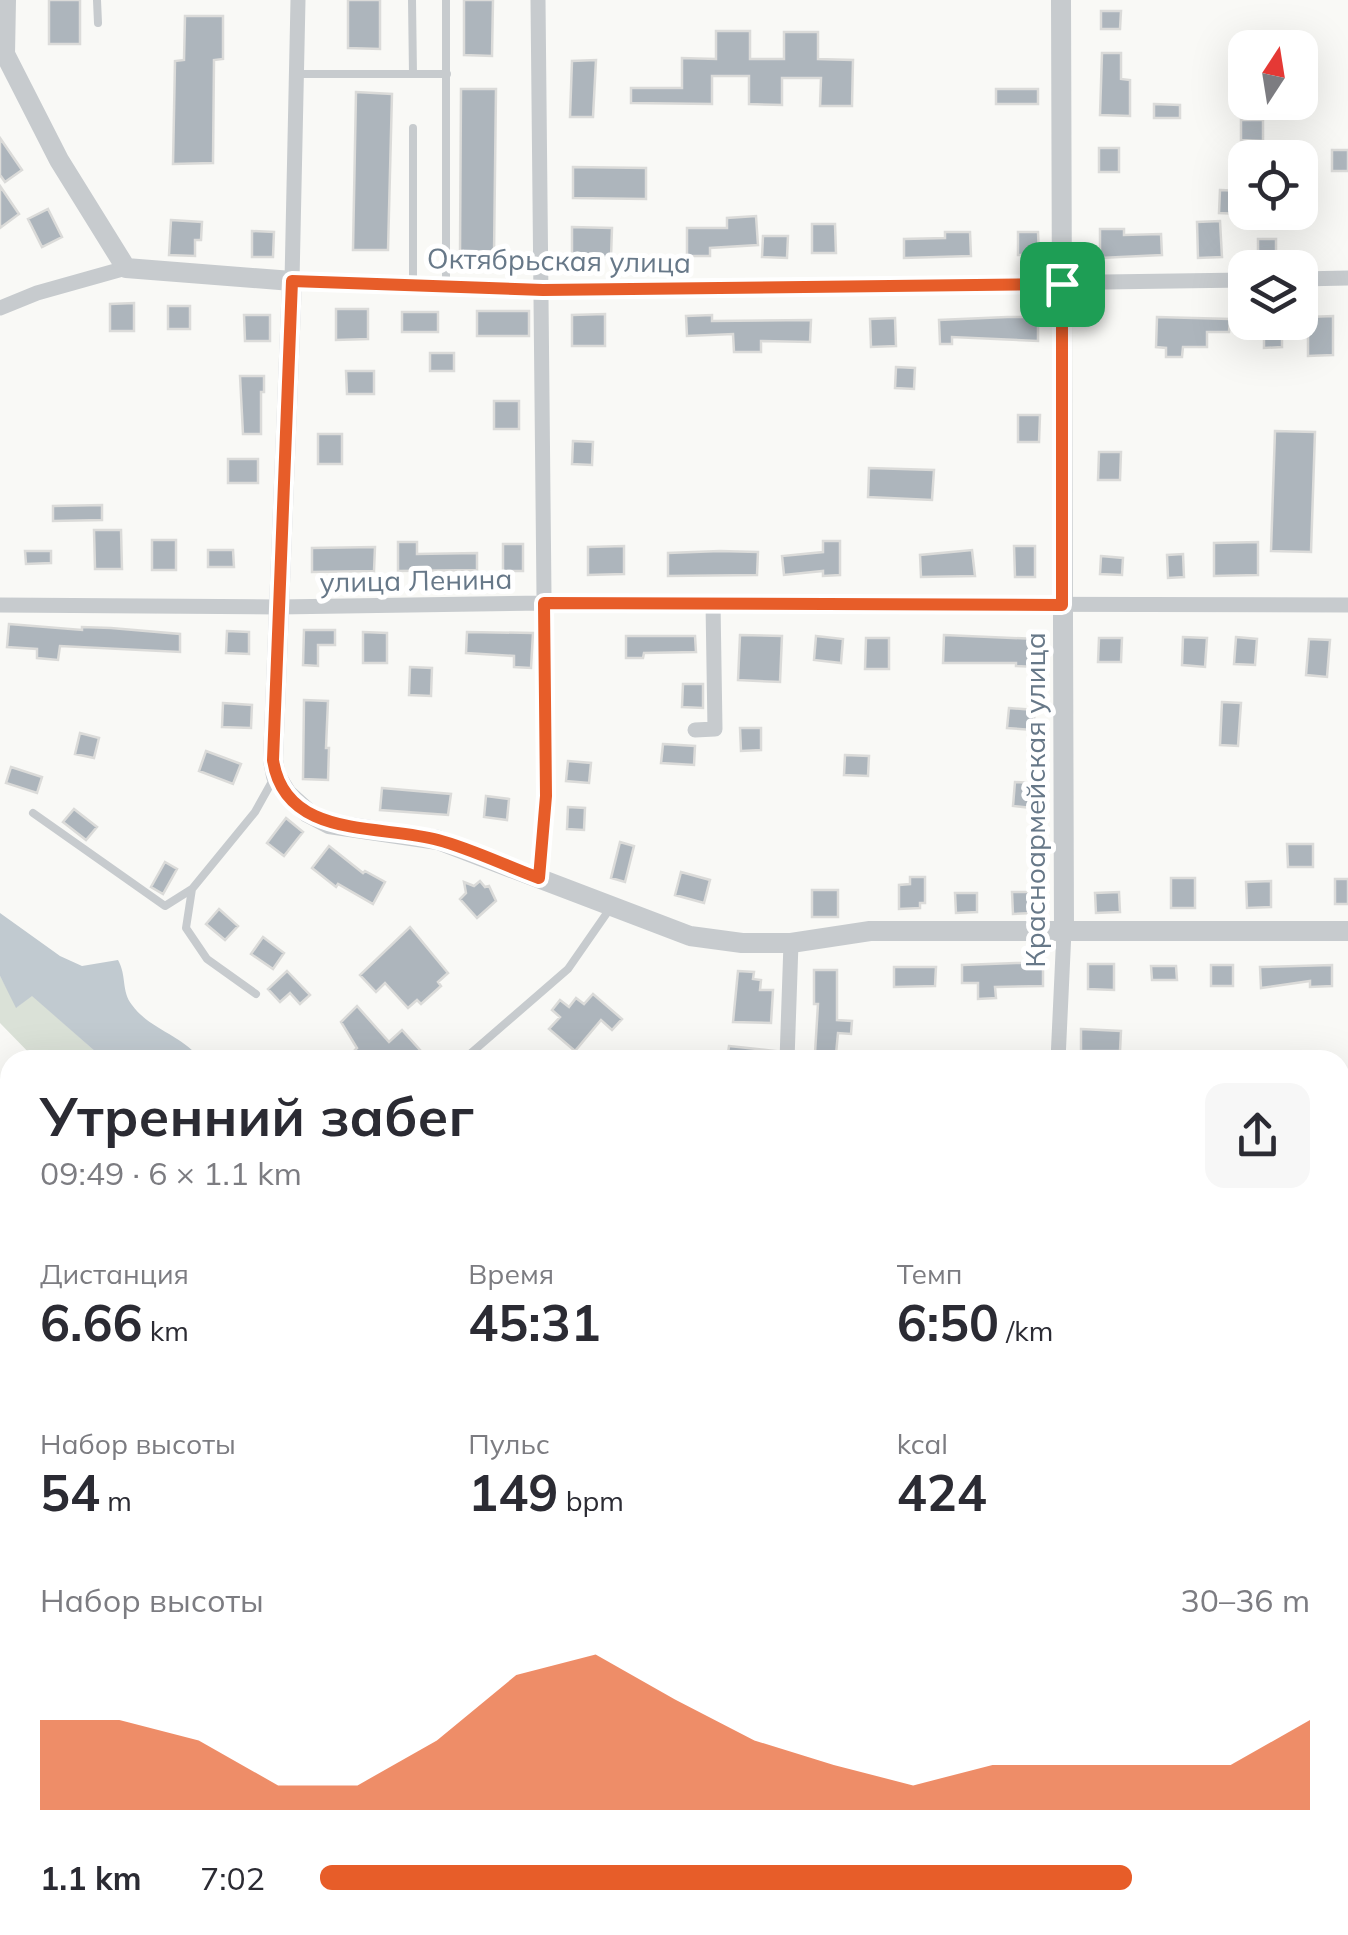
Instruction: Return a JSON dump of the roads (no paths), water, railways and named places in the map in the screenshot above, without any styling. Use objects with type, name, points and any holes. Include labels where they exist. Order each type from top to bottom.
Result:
[{"type":"street","points":[[0,308],[37,293],[126,268],[59,160],[3,52],[6,0]]},
{"type":"street","points":[[298,0],[292,281],[273,760],[276,776],[308,813],[329,824],[438,840],[690,936],[742,943],[792,943],[870,931],[1348,931]]},
{"type":"street","points":[[538,0],[546,796],[539,878]]},
{"type":"street","name":"Красноармейская улица","points":[[1058,1050],[1064,931],[1061,0]]},
{"type":"street","name":"Октябрьская улица","points":[[126,268],[292,281],[543,290],[1228,280]]},
{"type":"street","points":[[1318,279],[1348,278]]},
{"type":"street","points":[[695,730],[716,729],[713,603]]},
{"type":"street","name":"улица Ленина","points":[[0,605],[1348,605]]},
{"type":"street","points":[[787,1050],[792,943]]},
{"type":"lane","points":[[98,0],[98,23]]},
{"type":"lane","points":[[412,0],[413,74]]},
{"type":"lane","points":[[446,0],[446,287]]},
{"type":"lane","points":[[296,74],[447,74]]},
{"type":"lane","points":[[413,128],[413,286]]},
{"type":"lane","points":[[33,813],[165,906],[192,889],[255,812],[276,776]]},
{"type":"lane","points":[[192,889],[186,928],[206,960],[256,994]]},
{"type":"lane","points":[[478,1050],[568,969],[612,906]]}]
